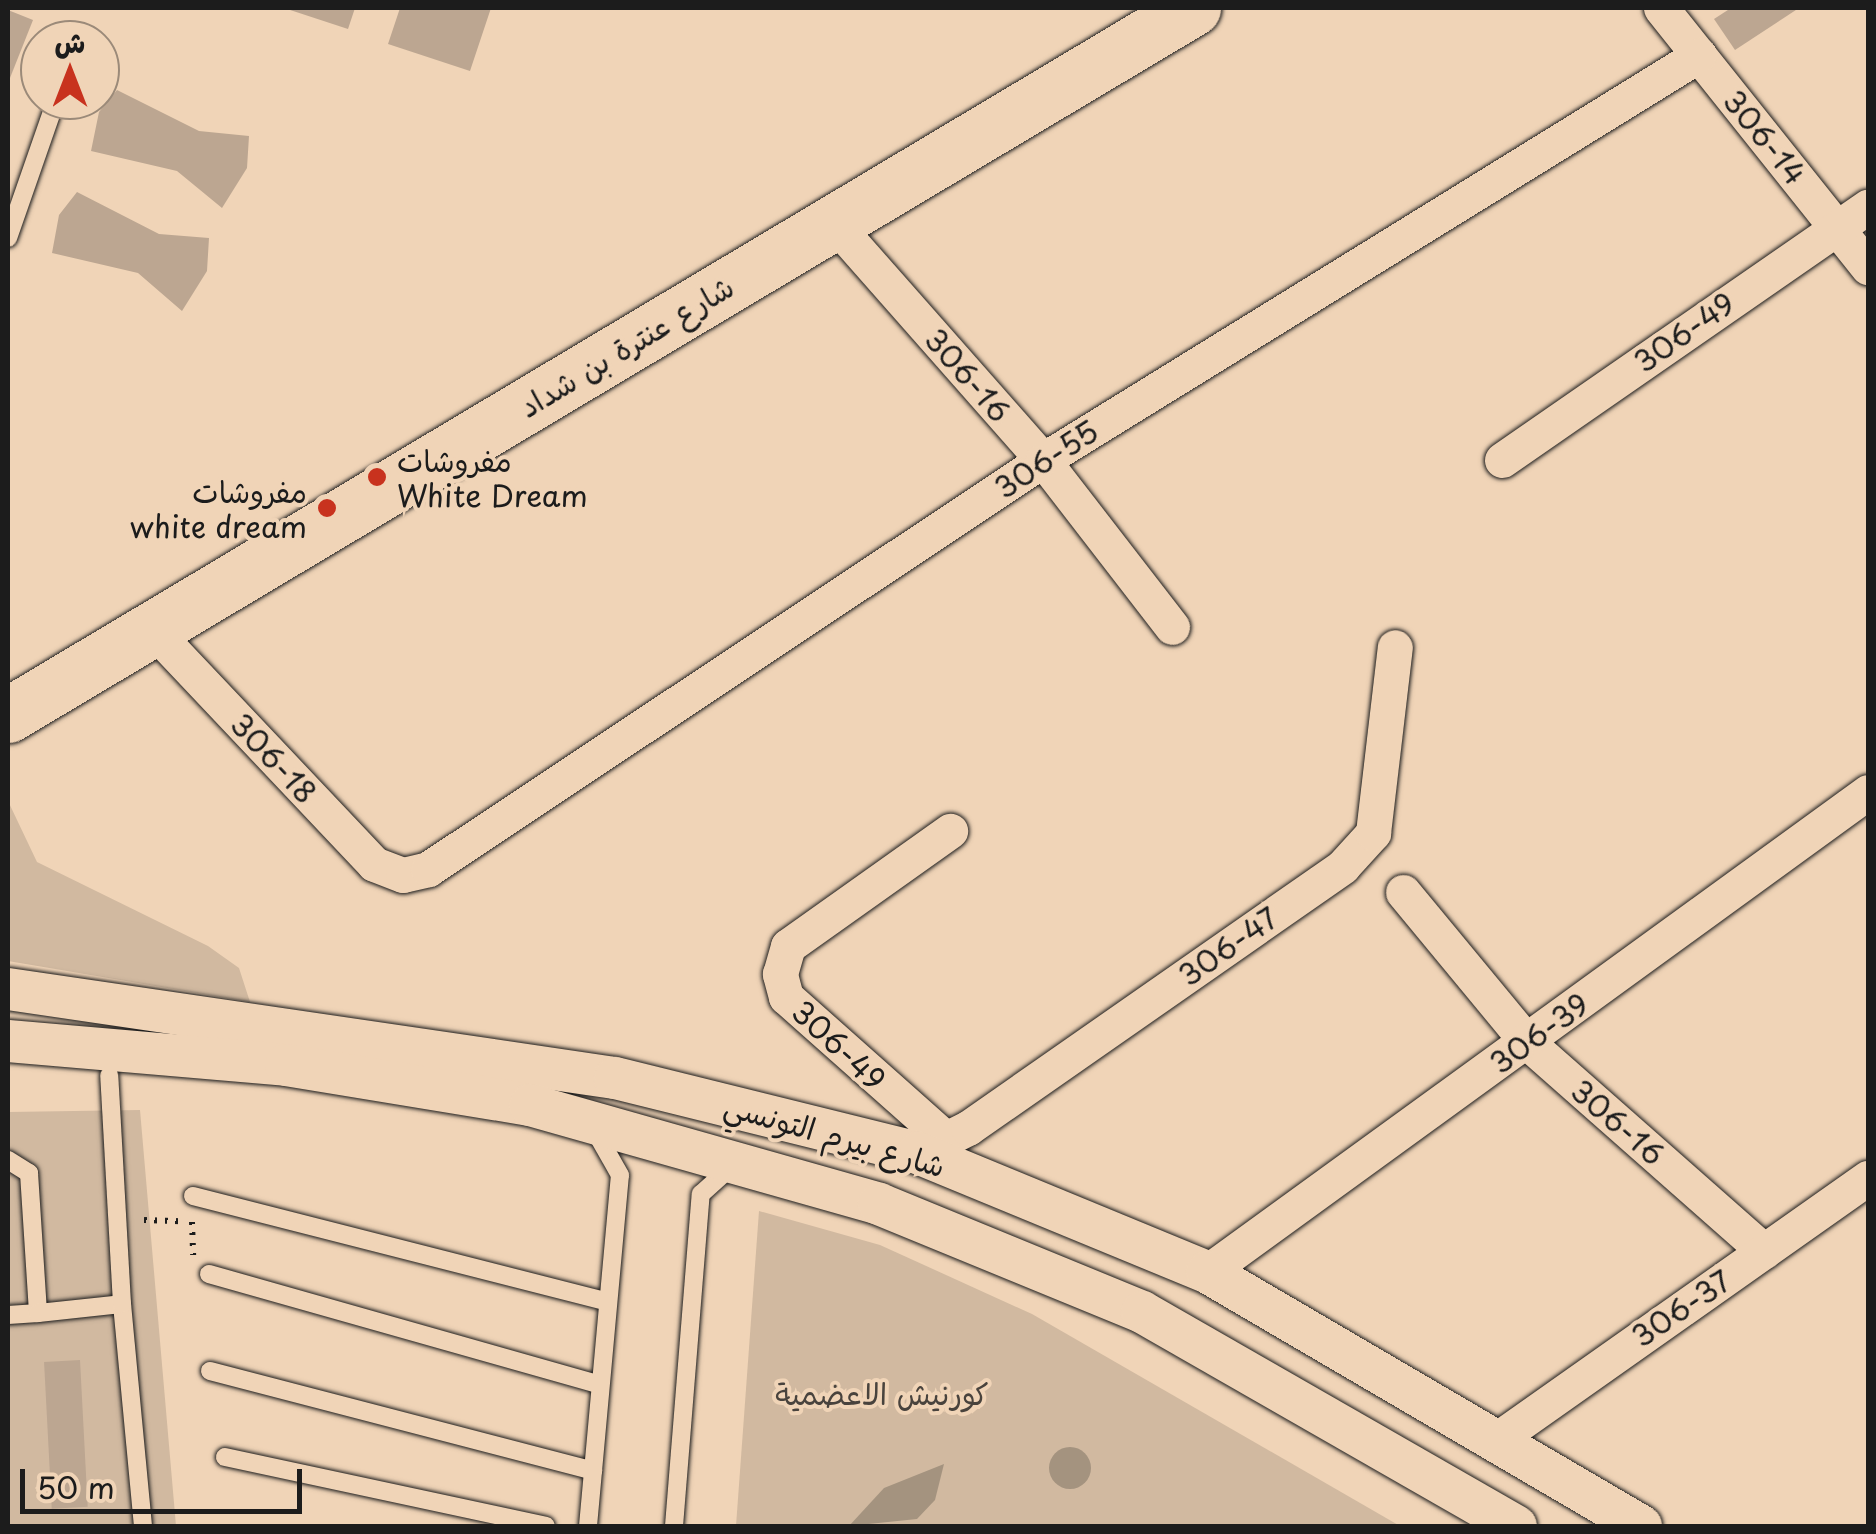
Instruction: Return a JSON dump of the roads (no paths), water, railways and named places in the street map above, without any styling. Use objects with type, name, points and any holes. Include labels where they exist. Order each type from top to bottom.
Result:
[{"type":"main road","name":"شارع عنترة بن شداد","points":[[8,716],[1193,8]]},
{"type":"street","name":"306-14","points":[[1661,8],[1868,267]]},
{"type":"street","name":"306-55","points":[[403,876],[428,869],[1043,460],[1698,55]]},
{"type":"street","name":"306-49","points":[[1502,460],[1868,207]]},
{"type":"street","name":"306-16","points":[[834,222],[1043,460],[1172,627]]},
{"type":"street","name":"306-18","points":[[152,629],[374,864],[403,876]]},
{"type":"street","name":"306-47","points":[[932,1146],[1342,866],[1373,833],[1395,647]]},
{"type":"street","name":"306-39","points":[[1207,1272],[1868,792]]},
{"type":"street","name":"306-49","points":[[932,1146],[786,997],[780,974],[788,946],[950,831]]},
{"type":"street","name":"306-16","points":[[1403,892],[1527,1042],[1764,1251]]},
{"type":"street","name":"شارع بيرم التونسي","points":[[8,989],[615,1078],[932,1146],[1207,1272],[1642,1526]]},
{"type":"street","name":"شارع بيرم التونسي","points":[[8,1041],[286,1066],[584,1120],[744,1162],[879,1204],[1142,1312],[1516,1526]]},
{"type":"street","name":"306-37","points":[[1496,1440],[1868,1178]]},
{"type":"lane","points":[[8,238],[49,120]]},
{"type":"lane","points":[[109,1075],[122,1304],[143,1526]]},
{"type":"lane","points":[[584,1120],[620,1175],[588,1526]]},
{"type":"lane","points":[[8,1160],[29,1173],[38,1313]]},
{"type":"lane","points":[[674,1526],[701,1194],[713,1175],[744,1162]]},
{"type":"lane","points":[[193,1196],[608,1302]]},
{"type":"lane","points":[[210,1274],[600,1386]]},
{"type":"lane","points":[[8,1315],[122,1304]]},
{"type":"lane","points":[[210,1371],[593,1471]]},
{"type":"lane","points":[[225,1457],[546,1526]]},
{"type":"place","name":"مفروشات White Dream","points":[[377,477]]},
{"type":"place","name":"مفروشات white dream","points":[[327,508]]},
{"type":"park label","name":"كورنيش الاعضمية","points":[[882,1393]]}]
